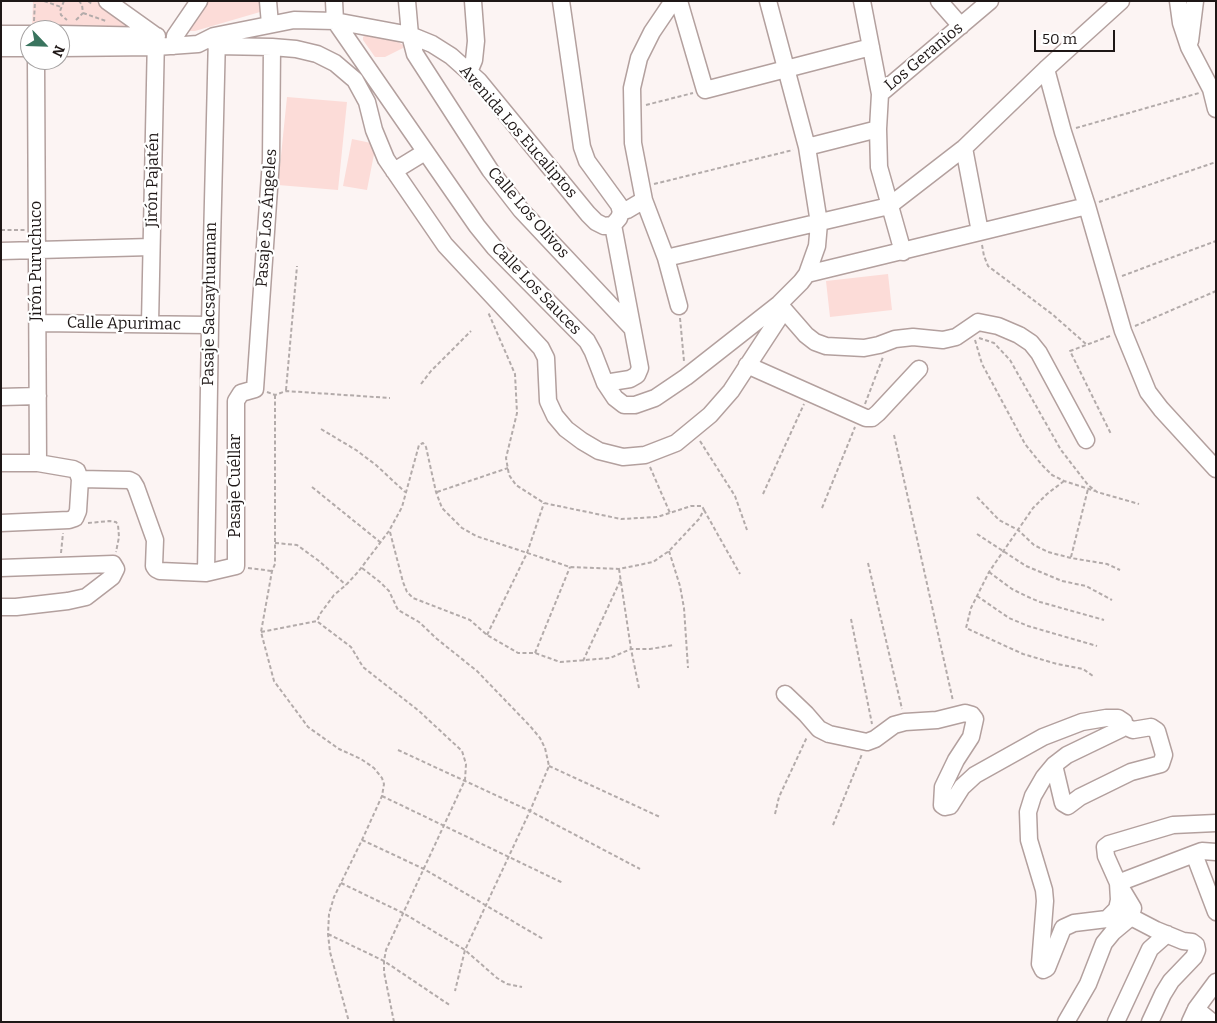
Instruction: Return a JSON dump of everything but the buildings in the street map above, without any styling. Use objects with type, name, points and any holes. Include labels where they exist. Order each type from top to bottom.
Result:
[{"type":"street","points":[[106,1],[156,41]]},
{"type":"street","points":[[174,41],[199,1]]},
{"type":"street","points":[[268,1],[270,24]]},
{"type":"street","points":[[334,1],[336,21]]},
{"type":"street","name":"Calle Los Olivos","points":[[407,1],[410,35],[415,54],[490,170],[521,210],[631,327]]},
{"type":"street","points":[[469,72],[474,60],[476,41],[474,1]]},
{"type":"street","points":[[561,1],[582,148],[587,161],[619,205],[617,219],[631,327],[640,360],[640,368],[637,375],[630,379],[605,383]]},
{"type":"street","points":[[673,1],[652,32],[639,58],[632,88],[632,108],[633,143],[642,194],[666,258],[679,306]]},
{"type":"street","points":[[679,1],[705,90],[871,47]]},
{"type":"street","points":[[70,35],[174,41],[200,34],[216,39],[296,49],[317,54],[335,63],[355,80],[368,102],[374,130],[386,159],[445,245],[541,348],[546,358],[548,401],[554,416],[566,429],[582,441],[599,451],[623,457],[645,455],[676,443],[710,415],[731,391],[782,307],[807,274],[817,246],[819,223],[807,147],[768,1]]},
{"type":"street","points":[[862,1],[880,94],[878,129],[879,167],[903,252]]},
{"type":"street","points":[[939,1],[961,26]]},
{"type":"street","name":"Los Geranios","points":[[880,94],[990,1]]},
{"type":"street","points":[[666,258],[889,206],[964,148],[1046,69],[1121,1]]},
{"type":"street","points":[[1178,1],[1181,23],[1189,47],[1211,89],[1216,109]]},
{"type":"street","points":[[1189,47],[1195,1]]},
{"type":"street","name":"Avenida Los Eucaliptos","points":[[216,39],[270,24],[294,20],[336,21],[410,35],[432,44],[445,52],[478,81],[596,222],[604,226],[617,219]]},
{"type":"street","name":"Calle Los Sauces","points":[[336,21],[477,226],[494,247],[587,340],[605,383],[615,398],[624,404],[635,405],[655,398],[782,307]]},
{"type":"street","points":[[1,34],[20,34]]},
{"type":"street","name":"Pasaje Sacsayhuaman","points":[[206,572],[216,39]]},
{"type":"street","points":[[70,47],[156,41]]},
{"type":"street","name":"Jirón Pajatén","points":[[150,324],[156,41]]},
{"type":"street","name":"Pasaje Los Ángeles","points":[[255,388],[271,160],[272,47]]},
{"type":"street","points":[[1,48],[20,48]]},
{"type":"street","points":[[1046,69],[1123,331],[1148,392],[1216,469]]},
{"type":"street","name":"Jirón Puruchuco","points":[[36,70],[38,463]]},
{"type":"street","points":[[807,147],[878,129]]},
{"type":"street","points":[[964,148],[980,232]]},
{"type":"street","points":[[394,171],[426,152]]},
{"type":"street","points":[[617,219],[642,194]]},
{"type":"street","points":[[807,274],[1087,206]]},
{"type":"street","points":[[1,251],[152,247]]},
{"type":"street","points":[[782,307],[806,335],[815,342],[826,346],[864,348],[895,338],[913,337],[943,340],[956,337],[978,322],[988,323],[1020,335],[1039,353],[1086,440]]},
{"type":"street","name":"Calle Apurimac","points":[[38,323],[210,325]]},
{"type":"street","points":[[747,365],[866,418],[872,418],[878,414],[919,369]]},
{"type":"street","name":"Pasaje Cuéllar","points":[[236,566],[236,401],[241,393],[255,388]]},
{"type":"street","points":[[1,397],[38,396]]},
{"type":"street","points":[[1,463],[38,463],[73,469],[80,478],[78,511],[75,518],[1,523]]},
{"type":"street","points":[[80,478],[129,480],[133,482],[144,504],[155,540],[154,566],[156,569],[160,571],[206,572],[236,566]]},
{"type":"street","points":[[1,568],[114,567],[112,577],[86,597],[68,601],[1,607]]},
{"type":"street","points":[[785,694],[819,729],[829,734],[871,741],[894,725],[905,722],[936,720],[965,713],[972,715],[975,719],[971,737],[956,760],[943,787],[942,804],[946,808],[950,806],[962,788],[975,775],[1043,737],[1082,722],[1118,718],[1124,722],[1124,726],[1133,730],[1151,727],[1157,731],[1164,755],[1161,764],[1131,772],[1080,797],[1068,806],[1063,803],[1054,765]]},
{"type":"street","points":[[1118,883],[1119,900],[1117,910],[1106,919],[1074,923],[1063,928],[1047,968],[1043,970],[1040,964],[1045,901],[1044,890],[1029,840],[1028,812],[1033,796],[1044,777],[1054,765],[1067,755],[1124,726]]},
{"type":"street","points":[[1066,1022],[1088,984],[1104,943],[1112,932],[1131,917],[1133,908],[1118,883],[1106,856],[1105,847],[1109,844],[1173,825],[1216,823]]},
{"type":"street","points":[[1118,883],[1194,854],[1216,852]]},
{"type":"street","points":[[1194,854],[1215,907]]},
{"type":"street","points":[[1131,917],[1183,941],[1192,942],[1196,945],[1197,950],[1194,957],[1171,981],[1150,1022]]},
{"type":"street","points":[[1116,1022],[1150,949],[1167,934]]},
{"type":"street","points":[[1212,1022],[1193,1016],[1216,982]]},
{"type":"path","points":[[44,1],[61,7]]},
{"type":"path","points":[[64,1],[61,7],[61,15],[71,21],[78,19],[82,13],[82,6],[79,1]]},
{"type":"path","points":[[82,13],[107,21]]},
{"type":"path","points":[[1063,132],[1211,89]]},
{"type":"path","points":[[632,108],[705,90]]},
{"type":"path","points":[[642,194],[807,147]]},
{"type":"path","points":[[1087,206],[1216,162]]},
{"type":"path","points":[[1,230],[37,230]]},
{"type":"path","points":[[980,232],[984,256],[988,266],[1052,314],[1086,344]]},
{"type":"path","points":[[1108,281],[1216,241]]},
{"type":"path","points":[[286,391],[297,266]]},
{"type":"path","points":[[1111,434],[1070,351],[1123,331],[1216,291]]},
{"type":"path","points":[[484,304],[515,374],[517,413],[506,458],[509,475],[516,485],[544,503],[621,519],[657,517],[702,506],[740,574]]},
{"type":"path","points":[[679,306],[686,377]]},
{"type":"path","points":[[421,384],[431,371],[471,331]]},
{"type":"path","points":[[975,338],[982,364],[1025,444],[1042,465],[1052,475],[1064,481],[1138,504]]},
{"type":"path","points":[[968,339],[986,340],[994,344],[1010,360],[1061,450],[1088,485],[1097,492]]},
{"type":"path","points":[[255,388],[275,395],[286,391],[390,398]]},
{"type":"path","points":[[763,494],[810,392]]},
{"type":"path","points":[[275,395],[275,564],[272,571],[261,632],[274,680],[308,727],[339,749],[361,759],[374,768],[384,784],[382,796],[334,897],[329,914],[328,934],[330,952],[349,1022]]},
{"type":"path","points":[[693,428],[734,496],[747,530]]},
{"type":"path","points":[[321,430],[376,464],[406,493]]},
{"type":"path","points":[[894,435],[956,715]]},
{"type":"path","points":[[261,632],[317,621],[334,595],[361,568],[389,531],[402,507],[419,445],[423,443],[426,447],[436,492],[442,508],[462,528],[476,536],[506,544],[570,567],[619,568],[653,562],[669,551],[699,519],[704,510]]},
{"type":"path","points":[[645,455],[670,513]]},
{"type":"path","points":[[436,492],[508,468]]},
{"type":"path","points":[[1064,481],[1033,508],[988,572],[971,608],[966,628],[1023,654],[1083,669],[1094,676]]},
{"type":"path","points":[[312,487],[381,542]]},
{"type":"path","points":[[1070,558],[1088,489]]},
{"type":"path","points":[[977,496],[999,520],[1018,530],[1034,545],[1048,552],[1107,564],[1120,570]]},
{"type":"path","points":[[487,635],[527,553],[544,503]]},
{"type":"path","points":[[60,566],[66,520],[90,524],[109,521],[116,522],[119,537],[114,567]]},
{"type":"path","points":[[389,531],[403,582],[407,592],[413,598],[470,620],[487,635],[518,653],[535,653],[560,662],[583,661],[610,658],[631,649],[650,649],[674,645]]},
{"type":"path","points":[[977,534],[1013,559],[1062,581],[1086,586],[1112,600]]},
{"type":"path","points":[[275,543],[297,546],[319,561],[346,585]]},
{"type":"path","points":[[669,551],[680,586],[684,608],[688,668]]},
{"type":"path","points":[[868,563],[905,722]]},
{"type":"path","points":[[236,566],[272,571]]},
{"type":"path","points":[[535,653],[570,567]]},
{"type":"path","points":[[361,568],[380,582],[389,592],[398,610],[419,622],[477,671],[530,726],[540,738],[545,748],[549,766],[465,950],[455,991]]},
{"type":"path","points":[[619,568],[639,688]]},
{"type":"path","points":[[988,572],[1012,589],[1040,602],[1104,620]]},
{"type":"path","points":[[583,661],[621,579]]},
{"type":"path","points":[[976,596],[1009,618],[1028,626],[1097,646]]},
{"type":"path","points":[[833,826],[871,741],[851,619]]},
{"type":"path","points":[[317,621],[351,647],[363,667],[419,711],[462,751],[466,764],[465,780],[386,950],[384,961],[387,992],[394,1022]]},
{"type":"path","points":[[775,814],[779,797],[814,723]]},
{"type":"path","points":[[398,750],[530,811],[640,869]]},
{"type":"path","points":[[549,766],[660,818]]},
{"type":"path","points":[[382,796],[563,883]]},
{"type":"path","points":[[362,840],[424,869],[543,939]]},
{"type":"path","points":[[341,883],[403,913],[465,950],[497,978],[507,984],[522,987]]},
{"type":"path","points":[[328,934],[384,961],[451,1006]]},
{"type":"shaded area","points":[[33,1],[95,1],[142,31],[70,30],[70,20],[32,20]]},
{"type":"shaded area","points":[[203,1],[261,1],[260,12],[195,31],[186,31]]},
{"type":"shaded area","points":[[366,34],[395,40],[403,45],[403,48],[385,57],[375,57],[363,40]]},
{"type":"shaded area","points":[[287,97],[347,102],[338,190],[278,185]]},
{"type":"shaded area","points":[[352,139],[376,144],[367,190],[343,186]]},
{"type":"shaded area","points":[[888,274],[892,310],[830,317],[826,281]]}]
